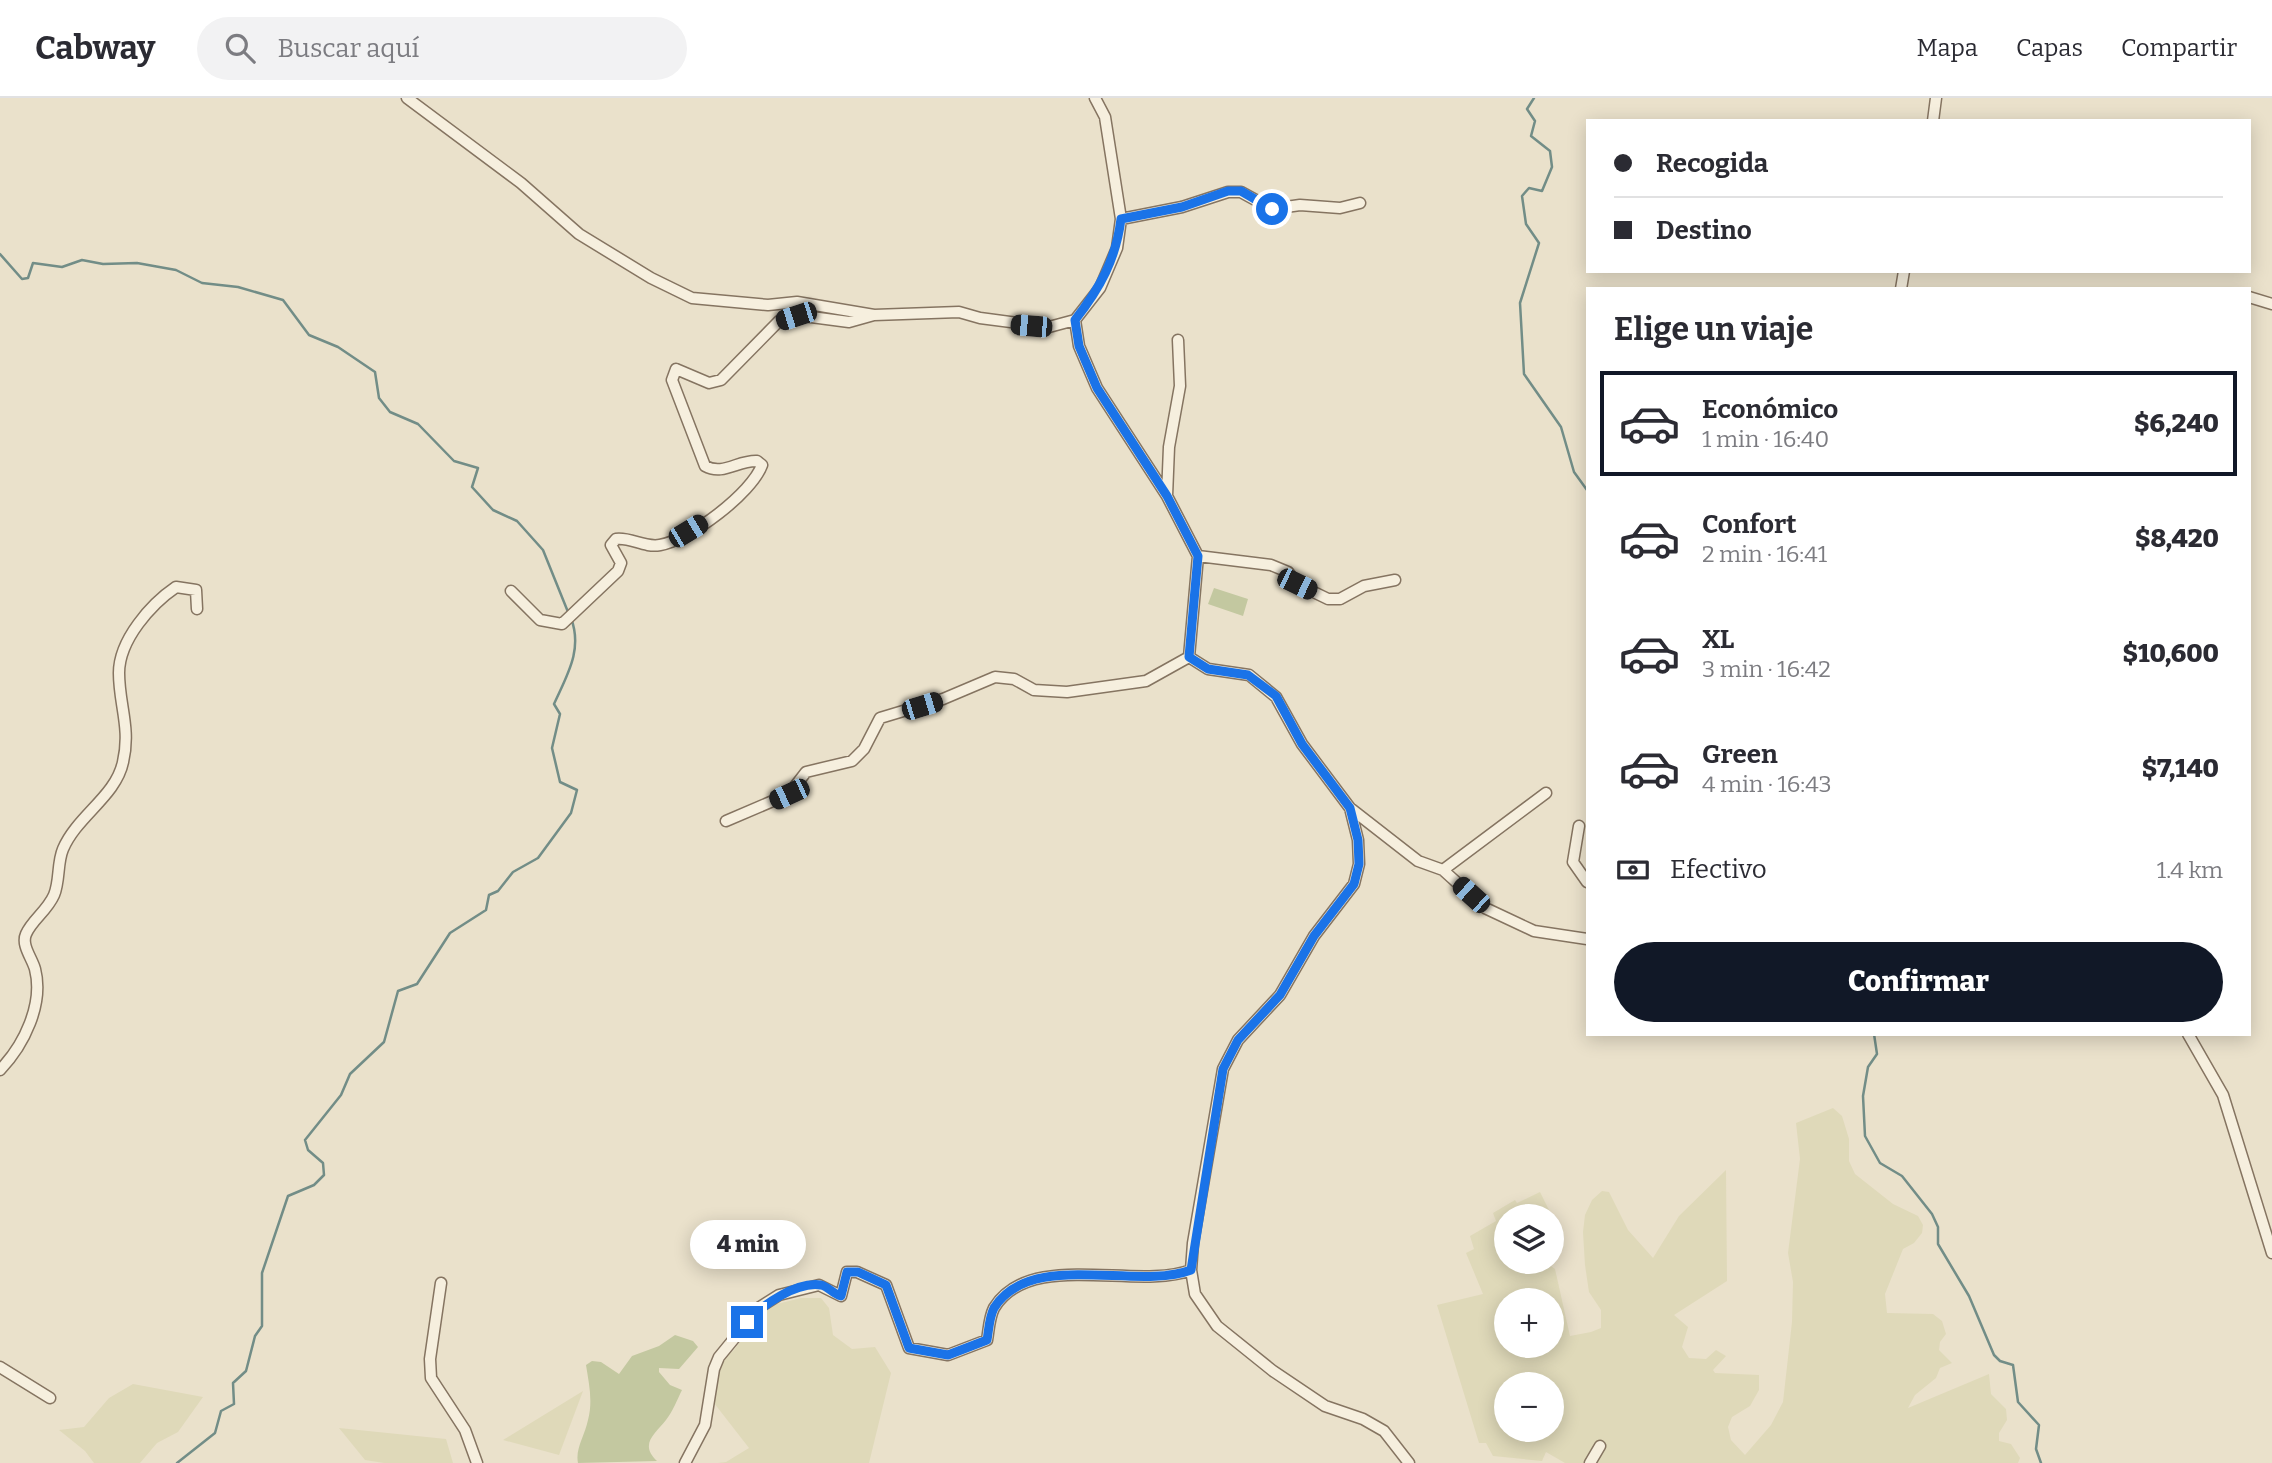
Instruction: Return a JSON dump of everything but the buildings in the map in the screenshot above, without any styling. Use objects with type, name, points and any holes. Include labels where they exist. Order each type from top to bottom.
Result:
[{"type":"street","points":[[407,98],[521,183],[579,234],[651,278],[692,298],[768,306],[797,302],[874,315],[959,312],[992,320],[1049,327],[1075,320],[1100,288],[1117,247],[1121,219],[1105,117],[1095,98]]},
{"type":"street","points":[[1933,119],[1936,98]]},
{"type":"street","points":[[1121,219],[1182,207],[1228,191],[1241,191],[1272,209],[1300,205],[1340,208],[1360,203]]},
{"type":"street","points":[[2251,298],[2272,304]]},
{"type":"street","points":[[512,591],[540,620],[562,624],[618,571],[621,563],[611,545],[617,539],[661,545],[738,500],[757,478],[762,465],[757,461],[713,471],[705,466],[672,380],[673,372],[681,369],[709,383],[721,380],[779,321],[796,316],[849,322],[874,315]]},
{"type":"street","points":[[1075,320],[1079,346],[1097,388],[1167,496],[1198,556],[1189,657]]},
{"type":"street","points":[[1167,496],[1169,447],[1180,386],[1178,340]]},
{"type":"street","points":[[1198,556],[1271,565],[1288,572],[1297,584],[1328,599],[1340,599],[1364,586],[1395,580]]},
{"type":"street","points":[[0,1070],[15,1055],[27,1032],[34,1009],[37,988],[35,970],[25,946],[26,934],[46,911],[56,891],[63,849],[79,824],[118,779],[123,763],[128,726],[119,671],[126,645],[159,598],[176,587],[196,590],[197,609]]},
{"type":"street","points":[[1189,657],[1208,669],[1248,675],[1276,696],[1302,744],[1350,808],[1418,861],[1443,870],[1485,908],[1534,931],[1586,939]]},
{"type":"street","points":[[726,821],[789,794],[806,772],[852,761],[864,749],[880,718],[943,699],[971,685],[995,677],[1014,679],[1034,690],[1067,692],[1146,681],[1189,657]]},
{"type":"street","points":[[1443,870],[1546,793]]},
{"type":"street","points":[[1350,808],[1358,840],[1359,864],[1354,884],[1314,936],[1280,995],[1238,1040],[1223,1069],[1191,1270],[1195,1294],[1217,1326],[1273,1371],[1325,1406],[1363,1419],[1384,1431],[1409,1463]]},
{"type":"street","points":[[1579,826],[1573,862],[1586,880]]},
{"type":"street","points":[[2189,1036],[2223,1095],[2272,1253]]},
{"type":"street","points":[[685,1463],[705,1424],[714,1369],[719,1356],[760,1307],[779,1296],[818,1285],[841,1296],[847,1272],[858,1272],[886,1285],[909,1348],[948,1355],[987,1340],[995,1307],[1006,1295],[1032,1281],[1082,1275],[1174,1277],[1191,1270]]},
{"type":"street","points":[[441,1283],[430,1359],[431,1378],[465,1430],[477,1463]]},
{"type":"street","points":[[0,1367],[50,1398]]},
{"type":"street","points":[[1590,1463],[1600,1446]]},
{"type":"shaded area","points":[[1833,1108],[1842,1116],[1849,1139],[1849,1161],[1855,1174],[1893,1204],[1918,1216],[1923,1225],[1922,1233],[1914,1243],[1903,1249],[1885,1294],[1887,1313],[1933,1314],[1942,1321],[1946,1334],[1940,1342],[1939,1350],[1952,1363],[1940,1368],[1936,1378],[1915,1395],[1908,1408],[1989,1374],[1991,1394],[2006,1409],[2007,1420],[1999,1433],[1999,1441],[2011,1444],[2020,1458],[2018,1463],[1565,1463],[1546,1452],[1542,1461],[1493,1456],[1486,1443],[1479,1443],[1437,1305],[1483,1294],[1466,1253],[1474,1249],[1470,1236],[1494,1222],[1494,1274],[1556,1274],[1559,1288],[1494,1288],[1494,1358],[1564,1358],[1564,1309],[1570,1336],[1601,1328],[1601,1310],[1589,1292],[1585,1265],[1583,1232],[1585,1215],[1592,1200],[1602,1191],[1609,1192],[1628,1230],[1653,1258],[1679,1216],[1726,1170],[1727,1281],[1674,1315],[1688,1327],[1682,1347],[1689,1358],[1706,1359],[1716,1350],[1726,1356],[1713,1370],[1715,1373],[1759,1375],[1759,1390],[1750,1406],[1732,1417],[1728,1427],[1731,1440],[1745,1455],[1771,1425],[1783,1402],[1792,1322],[1793,1282],[1788,1253],[1800,1159],[1796,1123]]},
{"type":"shaded area","points":[[1540,1192],[1546,1204],[1508,1204],[1515,1200],[1517,1203]]},
{"type":"shaded area","points":[[801,1298],[821,1298],[829,1308],[833,1335],[852,1349],[875,1347],[891,1373],[869,1463],[718,1463],[726,1462],[749,1448],[714,1403],[718,1371],[723,1359],[734,1350],[765,1307]]},
{"type":"shaded area","points":[[133,1384],[203,1397],[178,1432],[157,1443],[140,1463],[94,1463],[85,1451],[59,1430],[84,1427],[109,1398]]},
{"type":"shaded area","points":[[583,1391],[559,1455],[503,1440]]},
{"type":"shaded area","points":[[339,1428],[446,1439],[453,1463],[384,1463],[365,1460]]},
{"type":"green space","points":[[1214,588],[1248,599],[1243,616],[1208,604]]},
{"type":"green space","points":[[675,1335],[693,1341],[698,1347],[679,1369],[659,1368],[659,1372],[670,1385],[682,1390],[668,1417],[649,1444],[649,1449],[657,1461],[578,1463],[578,1452],[587,1426],[590,1406],[586,1365],[592,1361],[601,1362],[619,1374],[632,1356],[659,1346]]},
{"type":"waterway","points":[[1534,98],[1527,109],[1535,121],[1531,136],[1550,151],[1552,167],[1542,191],[1529,188],[1522,196],[1526,224],[1539,243],[1520,303],[1524,374],[1561,427],[1574,472],[1586,489]]},
{"type":"waterway","points":[[0,254],[22,279],[28,278],[33,263],[62,267],[82,260],[103,264],[137,263],[176,270],[202,283],[238,287],[283,300],[309,335],[338,347],[375,372],[379,398],[390,412],[418,424],[454,461],[478,468],[472,487],[493,510],[517,521],[543,550],[568,612]]},
{"type":"waterway","points":[[177,1463],[215,1433],[221,1411],[234,1404],[233,1383],[246,1371],[255,1336],[262,1326],[262,1273],[288,1196],[314,1185],[324,1175],[323,1163],[308,1150],[305,1140],[341,1095],[350,1074],[384,1042],[398,991],[417,984],[450,933],[486,910],[489,895],[498,891],[513,872],[538,858],[571,813],[577,790],[560,782],[552,748],[560,714],[554,704],[574,652],[571,618]]},
{"type":"waterway","points":[[1874,1036],[1877,1054],[1868,1067],[1863,1096],[1865,1136],[1880,1163],[1902,1176],[1932,1214],[1938,1227],[1938,1244],[1969,1296],[1994,1355],[2000,1361],[2013,1365],[2018,1402],[2039,1425],[2036,1449],[2041,1463]]},
{"type":"route","points":[[747,1322],[760,1307],[779,1296],[803,1288],[824,1286],[835,1295],[841,1296],[843,1279],[847,1272],[858,1272],[886,1285],[900,1318],[903,1338],[909,1348],[948,1355],[987,1340],[990,1318],[995,1307],[1006,1295],[1032,1281],[1082,1275],[1174,1277],[1191,1270],[1216,1096],[1223,1069],[1238,1040],[1280,995],[1314,936],[1354,884],[1359,864],[1358,840],[1350,808],[1302,744],[1276,696],[1248,675],[1208,669],[1189,657],[1198,556],[1167,496],[1148,471],[1097,388],[1079,346],[1075,320],[1100,288],[1117,247],[1121,219],[1165,208],[1182,207],[1228,191],[1241,191],[1272,209]]}]
